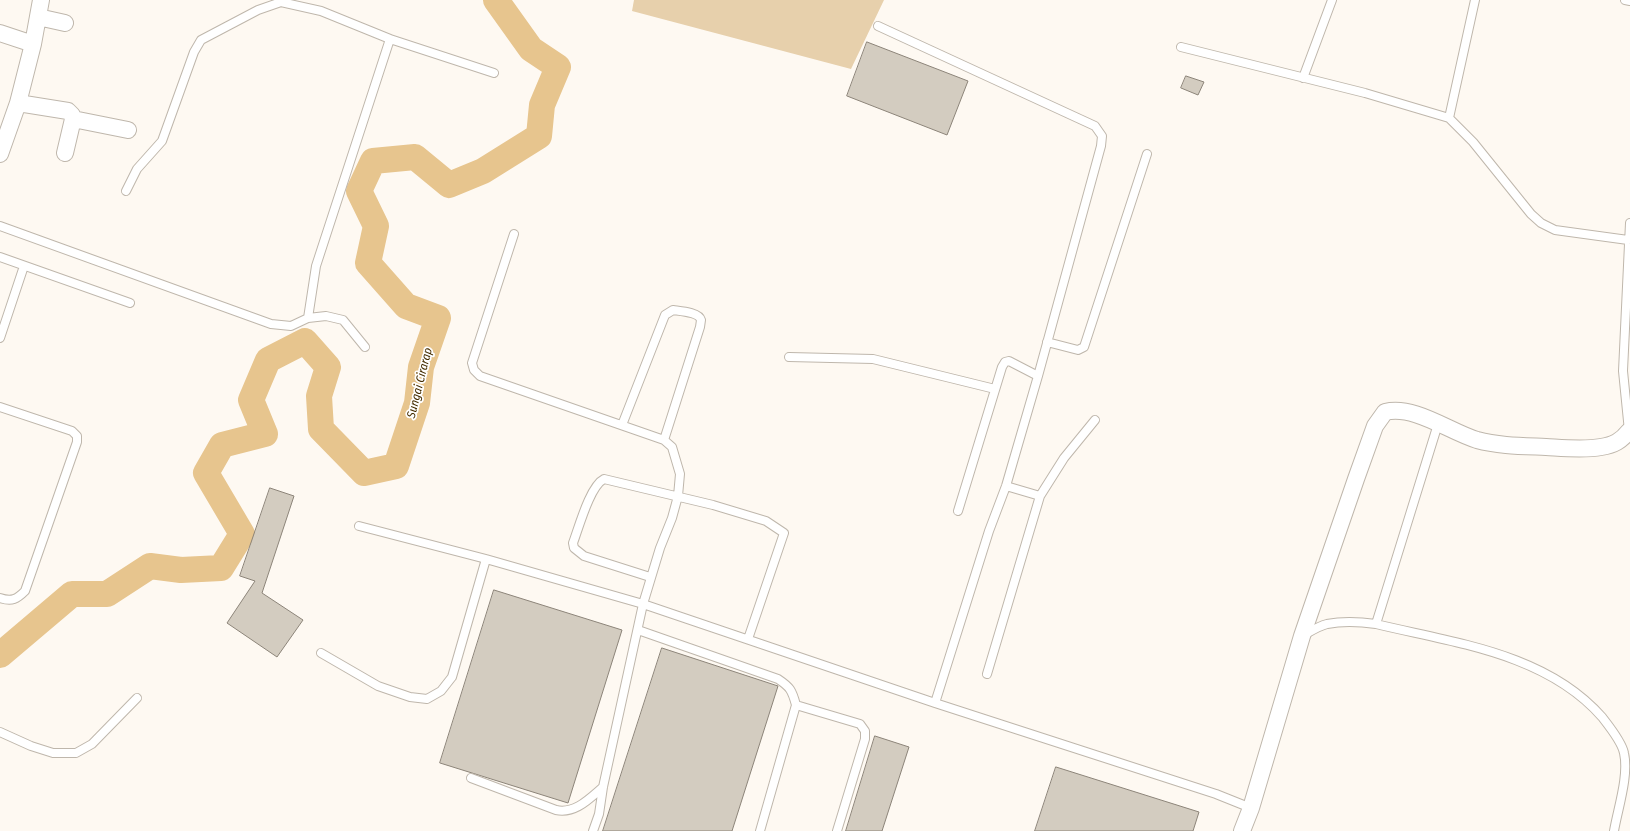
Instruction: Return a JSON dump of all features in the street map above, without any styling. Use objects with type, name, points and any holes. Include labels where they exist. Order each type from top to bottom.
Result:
[{"type":"street","points":[[0,154],[18,103],[33,44],[40,0]]},
{"type":"street","points":[[38,17],[65,23]]},
{"type":"street","points":[[0,33],[33,44]]},
{"type":"street","points":[[18,103],[68,111],[72,115],[73,119],[65,154]]},
{"type":"street","points":[[73,119],[128,130]]},
{"type":"street","points":[[1242,831],[1251,808],[1302,636],[1375,426],[1384,412],[1394,410],[1407,412],[1476,440],[1502,445],[1569,448],[1601,447],[1620,441],[1629,431]]},
{"type":"lane","points":[[1303,78],[1332,0]]},
{"type":"lane","points":[[1449,118],[1475,0]]},
{"type":"lane","points":[[1624,0],[1630,1]]},
{"type":"lane","points":[[126,191],[137,169],[162,141],[194,52],[202,40],[258,10],[281,2],[321,11],[390,39],[494,73]]},
{"type":"lane","points":[[878,26],[1095,126],[1102,136],[1101,146],[1038,376],[1006,486],[989,531],[935,703]]},
{"type":"lane","points":[[308,318],[316,266],[390,39]]},
{"type":"lane","points":[[1181,47],[1365,92],[1449,118],[1473,142],[1531,214],[1541,223],[1555,230],[1628,240]]},
{"type":"lane","points":[[1047,342],[1078,350],[1084,347],[1147,154]]},
{"type":"lane","points":[[1629,431],[1623,371],[1630,223]]},
{"type":"lane","points":[[0,226],[270,324],[291,326],[308,318],[326,316],[343,320],[365,347]]},
{"type":"lane","points":[[514,234],[472,363],[474,370],[480,376],[664,440],[672,447],[680,474],[678,496],[672,518],[650,577],[643,604],[603,787],[599,814],[593,831]]},
{"type":"lane","points":[[0,257],[130,303]]},
{"type":"lane","points":[[0,338],[24,266]]},
{"type":"lane","points":[[622,425],[665,315],[673,310],[689,312],[699,317],[701,320],[700,327],[664,440]]},
{"type":"lane","points":[[788,357],[873,359],[995,389]]},
{"type":"lane","points":[[958,511],[995,389],[1005,362],[1009,361],[1038,376]]},
{"type":"lane","points":[[0,407],[72,431],[77,436],[77,442],[26,591],[18,599],[5,600],[0,598]]},
{"type":"lane","points":[[987,674],[1040,496],[1064,458],[1095,420]]},
{"type":"lane","points":[[1376,624],[1438,424]]},
{"type":"lane","points":[[650,577],[584,556],[574,548],[573,543],[596,486],[604,479],[713,505],[766,521],[784,533],[748,639]]},
{"type":"lane","points":[[1006,486],[1040,496]]},
{"type":"lane","points":[[359,526],[486,559],[643,604],[935,703],[1216,794],[1251,808]]},
{"type":"lane","points":[[321,653],[378,686],[410,697],[427,699],[441,691],[452,677],[486,559]]},
{"type":"lane","points":[[1302,636],[1326,624],[1361,622],[1376,624],[1480,648],[1519,661],[1574,691],[1594,708],[1611,728],[1624,752],[1625,771],[1614,831]]},
{"type":"lane","points":[[638,630],[778,679],[793,692],[796,705],[760,831]]},
{"type":"lane","points":[[0,732],[32,746],[53,753],[76,753],[92,744],[137,698]]},
{"type":"lane","points":[[796,705],[860,724],[865,732],[865,739],[837,831]]},
{"type":"lane","points":[[471,778],[556,810],[563,811],[573,809],[583,804],[603,787]]},
{"type":"shaded area","points":[[634,0],[884,0],[851,69],[632,11]]},
{"type":"building","points":[[867,42],[968,81],[947,135],[847,96]]},
{"type":"building","points":[[1186,76],[1204,82],[1198,95],[1181,88]]},
{"type":"building","points":[[270,488],[294,496],[262,593],[303,620],[277,657],[227,623],[255,581],[240,576]]},
{"type":"building","points":[[494,590],[622,630],[568,803],[440,763]]},
{"type":"building","points":[[662,648],[778,686],[732,831],[603,831]]},
{"type":"building","points":[[875,736],[909,747],[882,831],[846,831]]},
{"type":"building","points":[[1056,767],[1199,812],[1193,831],[1035,831]]},
{"type":"waterway","name":"Sungai Cirarap","points":[[0,655],[72,594],[107,594],[150,566],[181,570],[221,568],[242,534],[206,473],[222,445],[265,434],[251,400],[268,360],[305,341],[328,367],[319,396],[321,429],[364,473],[396,466],[417,403],[421,367],[438,318],[406,306],[368,263],[376,226],[359,191],[373,161],[415,157],[449,185],[483,171],[539,136],[542,105],[558,67],[531,49],[496,0]]}]
